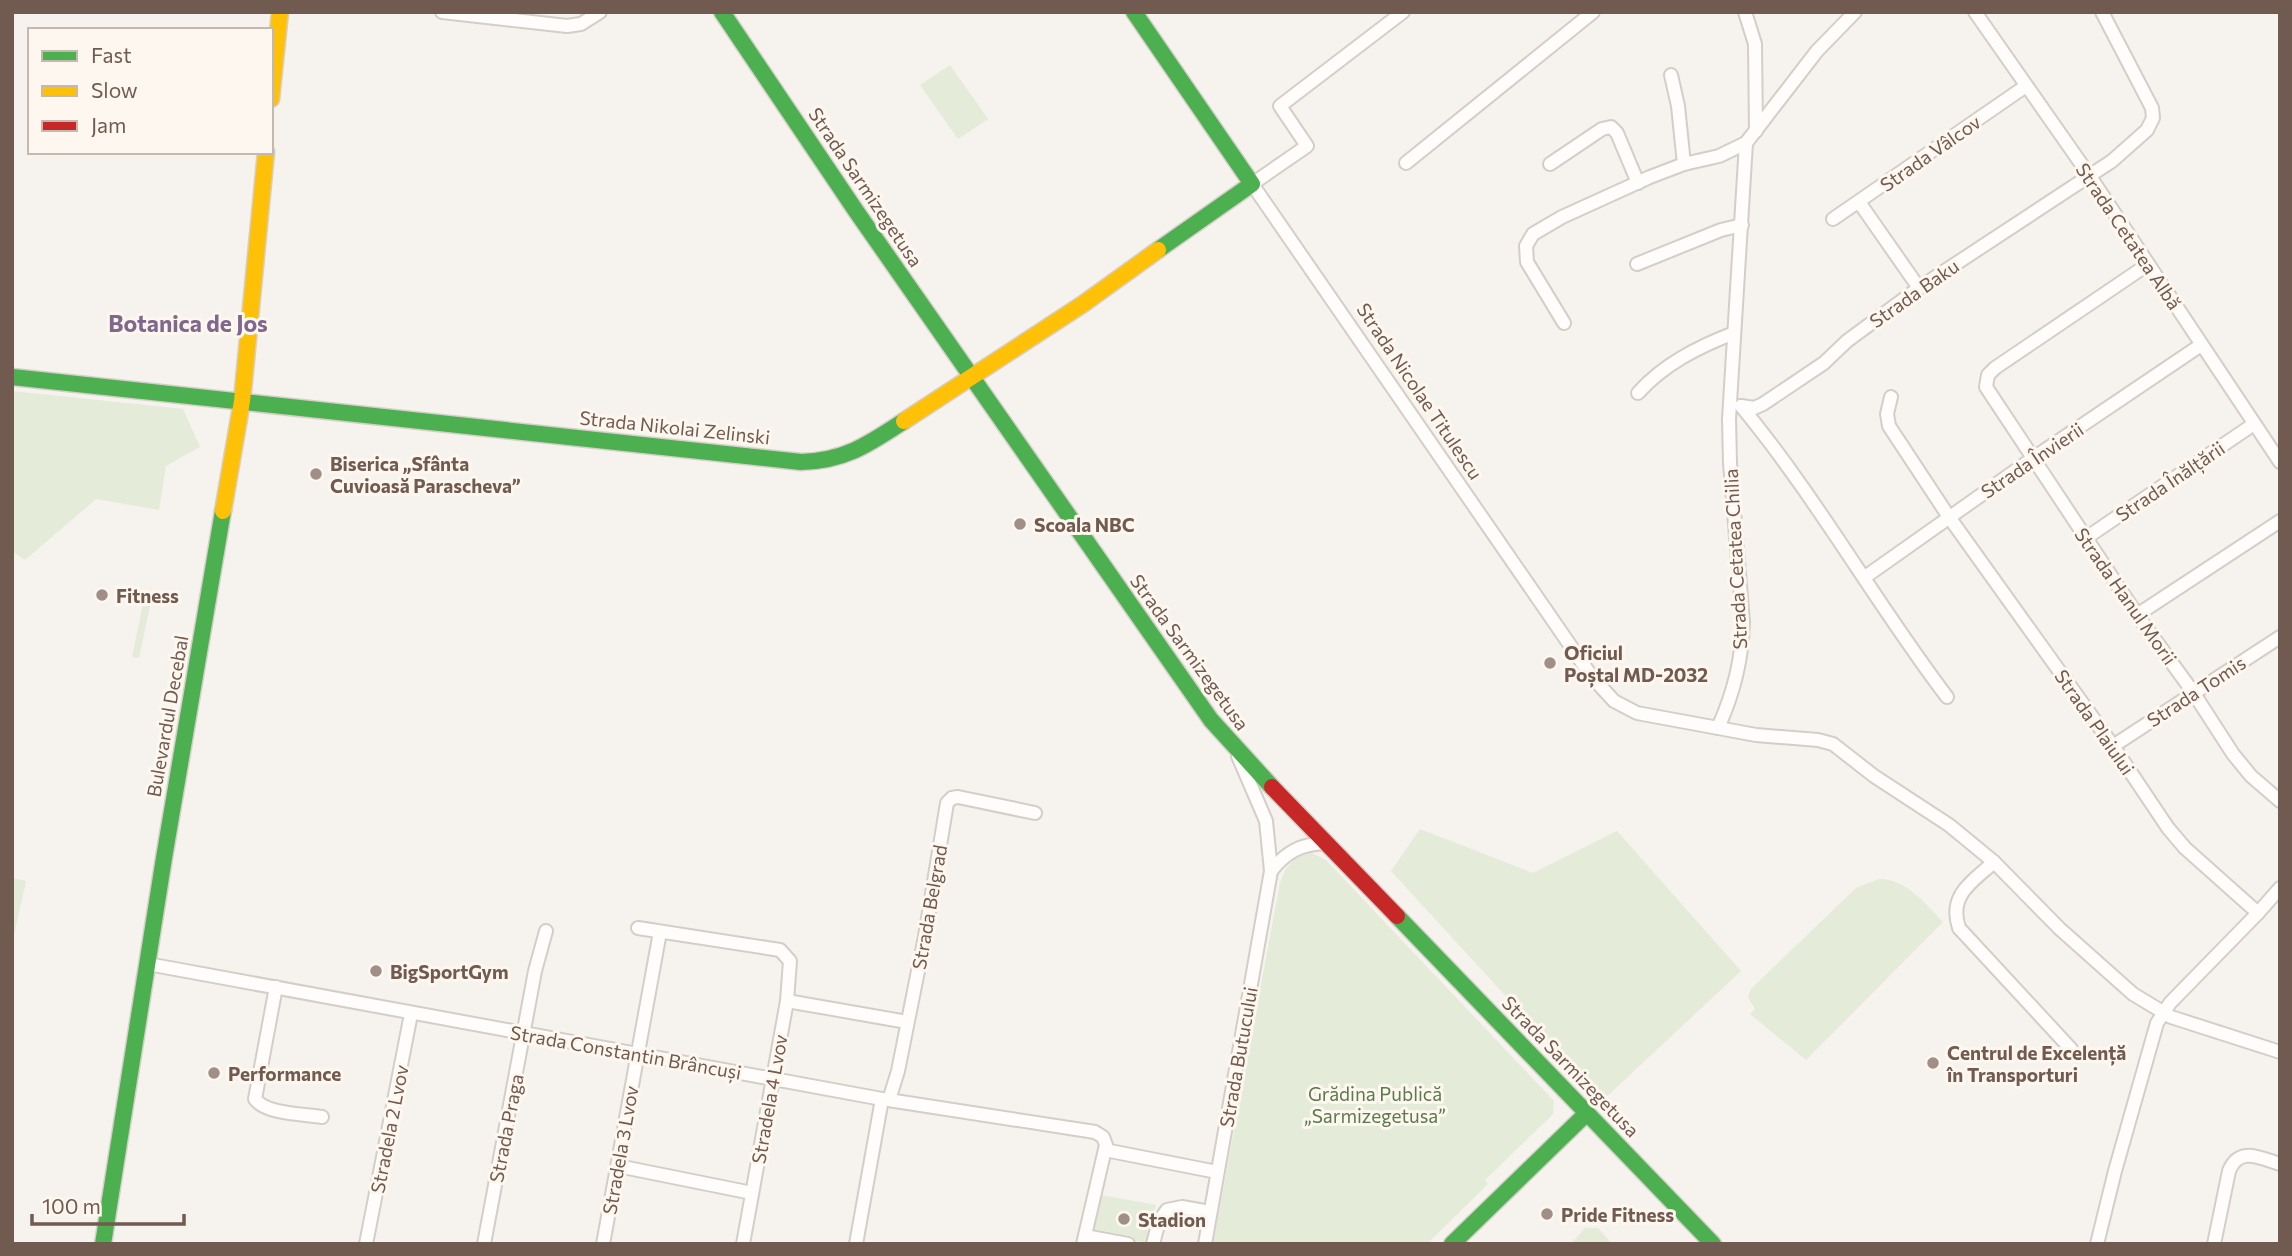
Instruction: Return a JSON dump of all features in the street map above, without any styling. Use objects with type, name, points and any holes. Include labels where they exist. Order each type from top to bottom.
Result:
[{"type":"main road","points":[[273,80],[280,12]]},
{"type":"main road","name":"Strada Sarmizegetusa","points":[[722,12],[1203,710],[1233,747],[1713,1244]]},
{"type":"main road","name":"Strada Nicolae Titulescu","points":[[1134,12],[1252,184]]},
{"type":"main road","name":"Bulevardul Decebal","points":[[103,1244],[242,401],[266,154]]},
{"type":"main road","name":"Strada Nikolai Zelinski","points":[[12,377],[811,462],[833,459],[859,450],[1083,304],[1252,184]]},
{"type":"main road","points":[[1452,1244],[1587,1113]]},
{"type":"street","points":[[442,12],[567,26],[581,24],[600,12]]},
{"type":"street","points":[[1252,184],[1307,146],[1280,106],[1403,12]]},
{"type":"street","points":[[1406,163],[1593,12]]},
{"type":"street","points":[[1745,12],[1755,44],[1756,131]]},
{"type":"street","points":[[1564,323],[1527,262],[1528,240],[1562,217],[1638,183],[1684,164],[1719,156],[1746,143],[1809,60],[1855,12]]},
{"type":"street","name":"Strada Cetatea Albă","points":[[1975,12],[2088,174],[2280,462]]},
{"type":"street","name":"Strada Baku","points":[[1741,406],[1754,408],[1763,404],[1824,363],[1847,341],[1919,288],[2088,174],[2106,165],[2133,144],[2152,123],[2154,114],[2102,12]]},
{"type":"street","points":[[1671,75],[1678,106],[1684,164]]},
{"type":"street","name":"Strada Vâlcov","points":[[1833,219],[2026,86]]},
{"type":"street","points":[[1550,164],[1602,129],[1611,127],[1617,133],[1638,183]]},
{"type":"street","name":"Strada Cetatea Chilia","points":[[1718,727],[1735,682],[1742,647],[1730,463],[1730,397],[1746,143]]},
{"type":"street","name":"Strada Nicolae Titulescu","points":[[1252,184],[1592,677],[1614,701],[1629,710],[1718,727]]},
{"type":"street","points":[[1859,202],[1919,288]]},
{"type":"street","points":[[1637,264],[1721,230],[1742,225]]},
{"type":"street","name":"Strada Hanul Morii","points":[[2147,265],[1995,368],[1988,375],[1988,392],[2238,761],[2280,801]]},
{"type":"street","points":[[1638,393],[1654,375],[1683,356],[1734,333]]},
{"type":"street","name":"Strada Învierii","points":[[1865,577],[2032,459],[2201,345]]},
{"type":"street","points":[[1730,397],[1741,406],[1804,487],[1887,614],[1947,697]]},
{"type":"street","name":"Strada Plaiului","points":[[1891,397],[1887,414],[1889,426],[1949,517],[2113,746],[2168,828],[2185,848],[2258,914]]},
{"type":"street","name":"Strada Înălțării","points":[[2086,538],[2254,424]]},
{"type":"street","points":[[2137,615],[2280,521]]},
{"type":"street","name":"Strada Tomis","points":[[2113,746],[2280,637]]},
{"type":"street","points":[[1718,727],[1756,735],[1818,740],[1833,744],[1874,776],[1949,825],[1994,862],[2060,929],[2125,987],[2163,1012],[2188,1023],[2280,1052]]},
{"type":"street","name":"Strada Butucului","points":[[1205,1244],[1271,871],[1266,821],[1233,747]]},
{"type":"street","name":"Strada Belgrad","points":[[856,1244],[885,1099],[898,1071],[949,800],[958,797],[1035,813]]},
{"type":"street","points":[[1271,871],[1294,849],[1325,842]]},
{"type":"street","points":[[1994,862],[1959,898],[1955,908],[1959,928],[2071,1049]]},
{"type":"street","points":[[2097,1244],[2157,1023],[2163,1012],[2280,888]]},
{"type":"street","points":[[638,928],[660,932]]},
{"type":"street","name":"Strada Praga","points":[[484,1244],[535,971],[546,931]]},
{"type":"street","name":"Stradela 4 Lvov","points":[[660,932],[780,950],[790,961],[787,1000],[743,1244]]},
{"type":"street","name":"Stradela 3 Lvov","points":[[603,1244],[660,932]]},
{"type":"street","name":"Strada Constantin Brâncuși","points":[[148,964],[771,1079],[1095,1132],[1104,1144],[1217,1172]]},
{"type":"street","points":[[276,987],[255,1099],[261,1107],[272,1110],[322,1117]]},
{"type":"street","points":[[787,1000],[907,1023]]},
{"type":"street","name":"Stradela 2 Lvov","points":[[366,1244],[411,1014]]},
{"type":"street","points":[[1104,1144],[1084,1240],[1128,1244]]},
{"type":"street","points":[[2214,1244],[2229,1171],[2234,1160],[2250,1156],[2280,1164]]},
{"type":"street","points":[[618,1166],[752,1193]]},
{"type":"street","points":[[1153,1244],[1159,1221],[1167,1210],[1182,1207],[1210,1212]]},
{"type":"green space","points":[[950,65],[988,119],[958,139],[920,85]]},
{"type":"green space","points":[[12,391],[183,409],[200,447],[166,466],[159,510],[96,499],[25,560],[12,551]]},
{"type":"green space","points":[[143,604],[150,606],[139,658],[132,657]]},
{"type":"green space","points":[[1420,829],[1533,873],[1617,831],[1741,971],[1602,1101],[1391,871]]},
{"type":"green space","name":"Grădina Publică „Sarmizegetusa”","points":[[1312,853],[1326,860],[1554,1101],[1553,1114],[1485,1180],[1488,1184],[1427,1244],[1213,1244],[1279,888],[1283,875],[1294,860]]},
{"type":"green space","points":[[12,878],[26,881],[14,935],[12,935]]},
{"type":"green space","points":[[1879,879],[1898,883],[1906,888],[1943,922],[1806,1060],[1750,1014],[1755,1009],[1748,997],[1751,989],[1856,888]]},
{"type":"green space","name":"Stadion","points":[[1101,1195],[1156,1205],[1148,1243],[1092,1233]]},
{"type":"green space","points":[[1585,1228],[1598,1228],[1612,1244],[1571,1244]]},
{"type":"traffic: fast","points":[[722,12],[856,211],[1211,720],[1272,787]]},
{"type":"traffic: fast","points":[[1134,12],[1252,184],[1158,250]]},
{"type":"traffic: fast","points":[[12,377],[801,462],[844,455],[868,444],[904,421]]},
{"type":"traffic: fast","points":[[103,1244],[164,858],[223,511]]},
{"type":"traffic: fast","points":[[1397,916],[1713,1244]]},
{"type":"traffic: fast","points":[[1452,1244],[1587,1113]]},
{"type":"traffic: slow","points":[[273,80],[280,12]]},
{"type":"traffic: slow","points":[[223,511],[242,401],[266,154]]},
{"type":"traffic: slow","points":[[904,421],[1083,304],[1158,250]]},
{"type":"traffic: jam","points":[[1272,787],[1397,916]]},
{"type":"place","name":"Biserica „Sfânta Cuvioasă Parascheva”","points":[[316,474]]},
{"type":"place","name":"Scoala NBC","points":[[1020,524]]},
{"type":"place","name":"Fitness","points":[[102,595]]},
{"type":"place","name":"Oficiul Poștal MD-2032","points":[[1550,663]]},
{"type":"place","name":"BigSportGym","points":[[376,971]]},
{"type":"place","name":"Centrul de Excelență în Transporturi","points":[[1933,1063]]},
{"type":"place","name":"Performance","points":[[214,1073]]},
{"type":"place","name":"Pride Fitness","points":[[1547,1214]]},
{"type":"place","name":"Stadion","points":[[1124,1219]]},
{"type":"district","name":"Botanica de Jos","points":[[188,323]]}]
